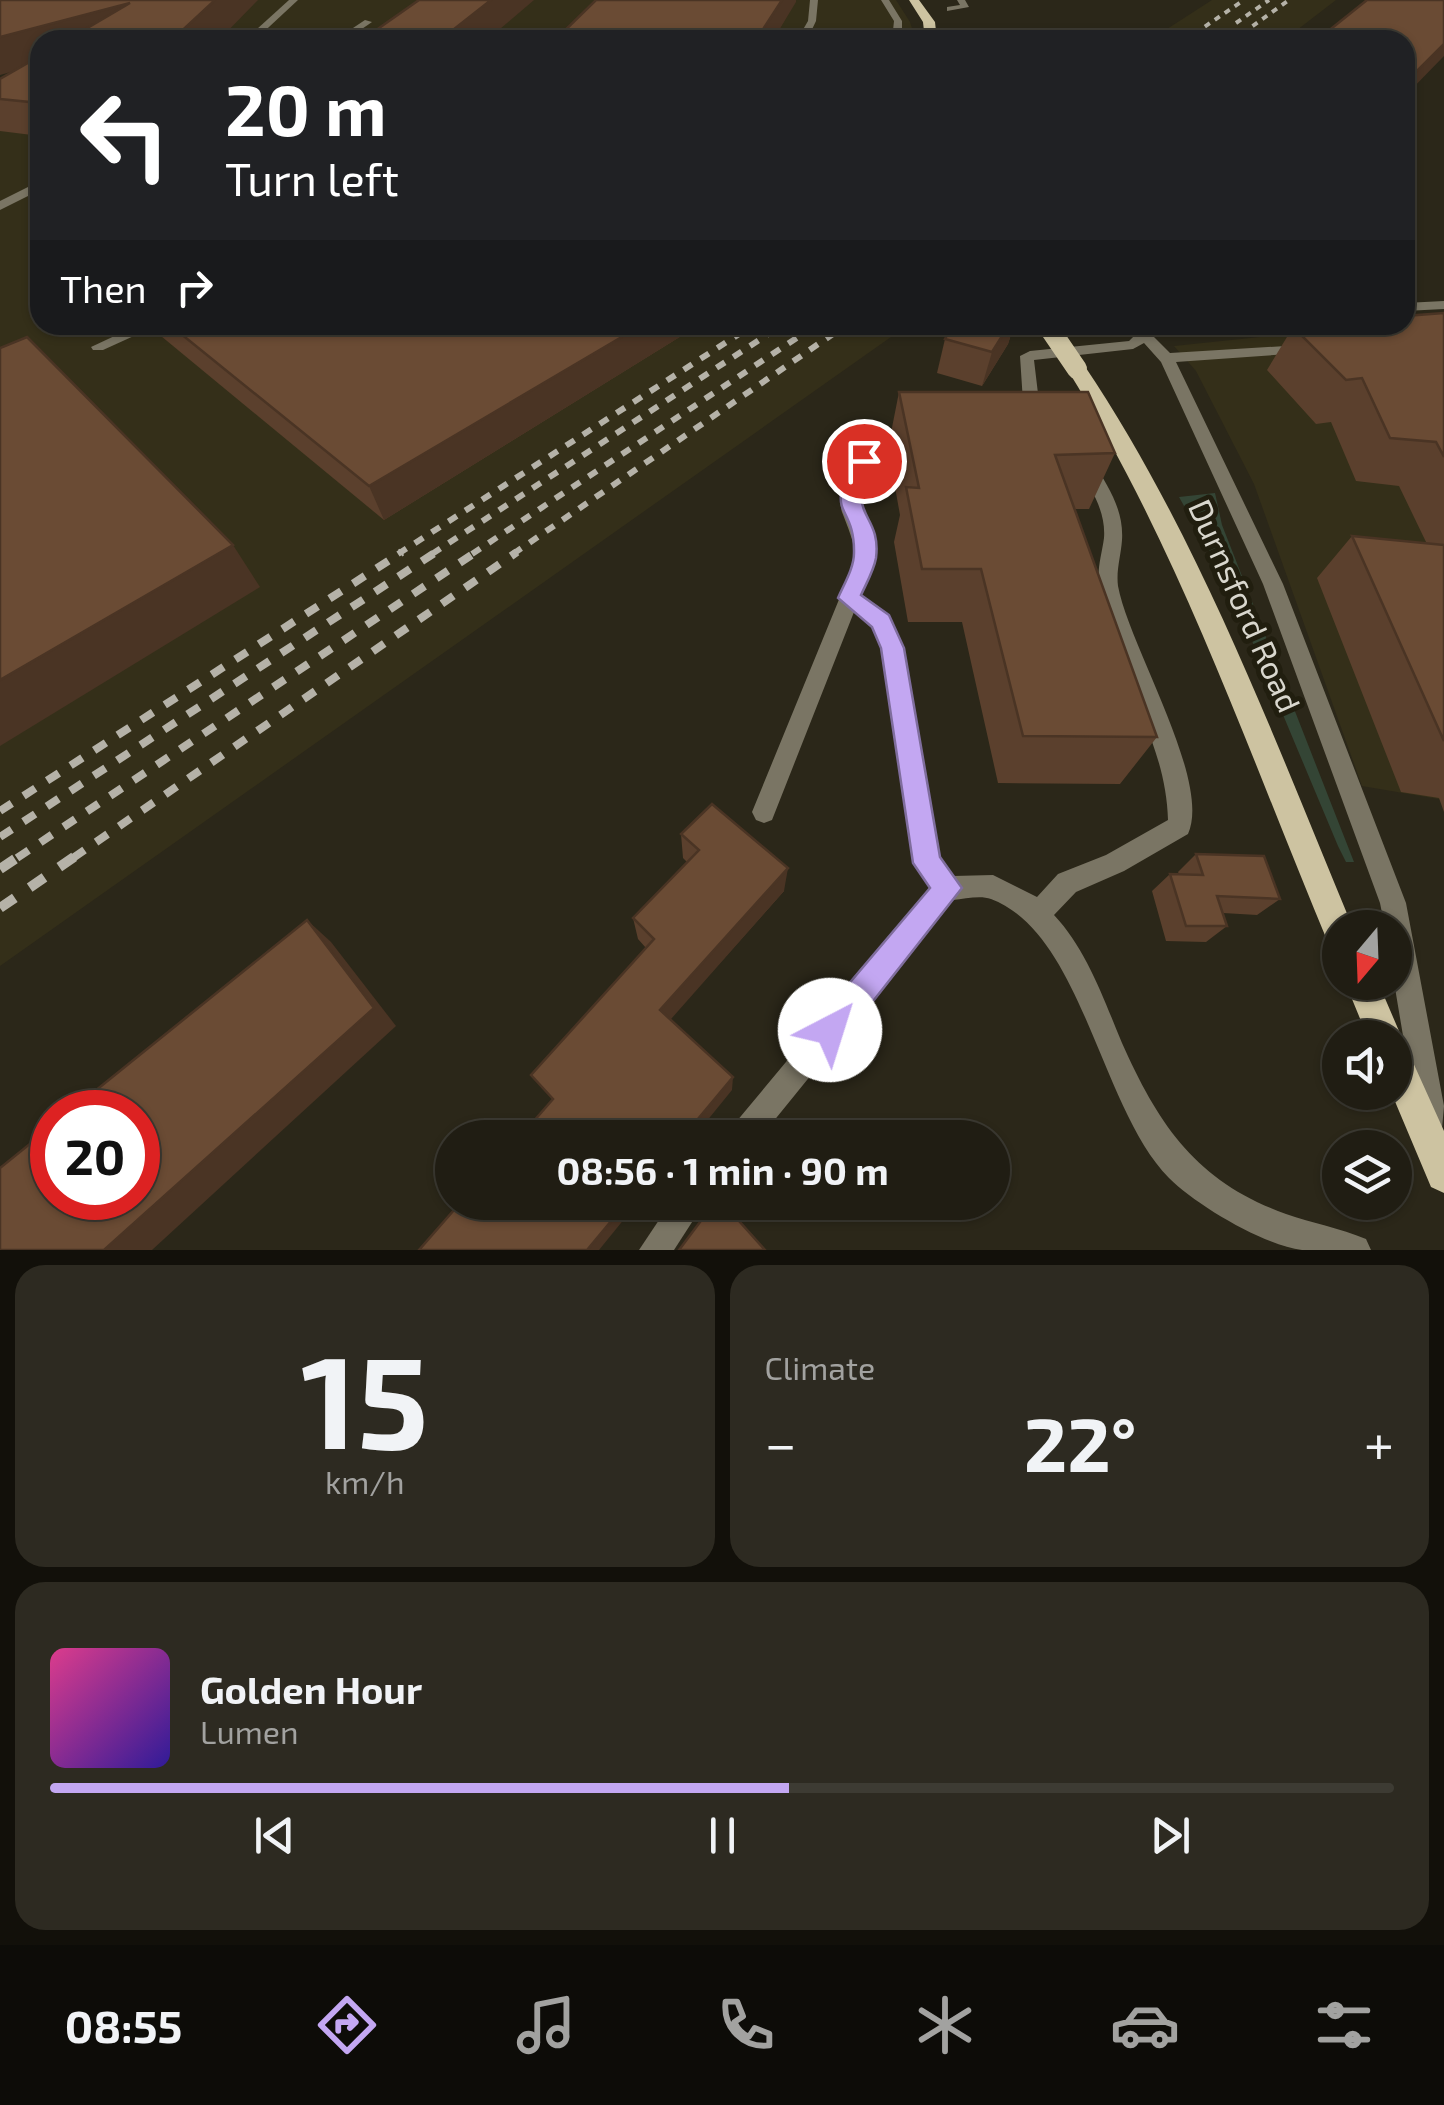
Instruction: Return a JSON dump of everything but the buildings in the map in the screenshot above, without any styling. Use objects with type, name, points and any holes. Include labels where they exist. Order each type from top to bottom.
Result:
[{"type":"main road","points":[[914,0],[929,30]]},
{"type":"main road","name":"Durnsford Road","points":[[1054,335],[1096,398],[1155,505],[1201,602],[1330,910]]},
{"type":"main road","points":[[1412,1100],[1442,1170]]},
{"type":"lane","points":[[261,30],[294,0]]},
{"type":"lane","points":[[807,30],[814,0]]},
{"type":"lane","points":[[885,0],[898,21],[898,30]]},
{"type":"lane","points":[[950,9],[966,7],[961,0]]},
{"type":"lane","points":[[356,30],[368,22]]},
{"type":"lane","points":[[0,206],[30,190]]},
{"type":"lane","points":[[1415,307],[1444,305]]},
{"type":"lane","points":[[98,346],[126,335]]},
{"type":"lane","points":[[1004,428],[1019,424],[1031,402],[1024,360],[1030,356],[1134,344],[1140,335]]},
{"type":"lane","points":[[1147,335],[1168,360],[1274,584],[1393,903],[1442,1170]]},
{"type":"lane","points":[[1168,360],[1176,356],[1329,347]]},
{"type":"lane","points":[[1028,390],[1048,401]]},
{"type":"lane","points":[[764,812],[865,558],[863,530],[850,509],[850,486],[879,436],[894,432],[943,434]]},
{"type":"lane","points":[[1038,914],[1067,883],[1115,863],[1180,826],[1182,807],[1108,582],[1114,531],[1111,512],[1081,453]]},
{"type":"lane","points":[[849,598],[881,621],[892,648],[927,863],[948,888]]},
{"type":"lane","points":[[756,1120],[948,888],[990,886],[1032,906],[1038,914],[1083,986],[1139,1114],[1176,1165],[1221,1199],[1292,1242],[1355,1250]]},
{"type":"lane","points":[[655,1250],[677,1220]]},
{"type":"shaded area","points":[[168,0],[896,0],[912,30],[136,30]]},
{"type":"shaded area","points":[[1212,0],[1336,0],[1297,30],[1166,30]]},
{"type":"shaded area","points":[[30,100],[30,335],[894,335],[0,966],[0,117]]},
{"type":"shaded area","points":[[1444,318],[1444,800],[1362,786],[1254,484],[1196,371],[1174,346],[1280,335],[1415,335],[1415,321]]},
{"type":"green space","points":[[1215,493],[1222,525],[1354,862],[1346,862],[1338,846],[1229,586],[1179,497]]},
{"type":"railway","points":[[1200,30],[1244,0]]},
{"type":"railway","points":[[1236,23],[1269,0]]},
{"type":"railway","points":[[1247,30],[1289,0]]},
{"type":"railway","points":[[398,554],[737,335]]},
{"type":"railway","points":[[432,554],[767,335]]},
{"type":"railway","points":[[472,554],[801,335]]},
{"type":"railway","points":[[513,554],[831,335]]},
{"type":"railway","points":[[0,811],[402,552]]},
{"type":"railway","points":[[0,837],[436,552]]},
{"type":"railway","points":[[17,858],[476,552]]},
{"type":"railway","points":[[73,858],[517,552]]},
{"type":"railway","points":[[0,869],[21,855]]},
{"type":"railway","points":[[0,908],[77,855]]},
{"type":"route","points":[[830,1030],[948,888],[927,863],[892,648],[881,621],[849,598],[865,558],[863,530],[850,509],[850,486],[864,461]]}]
